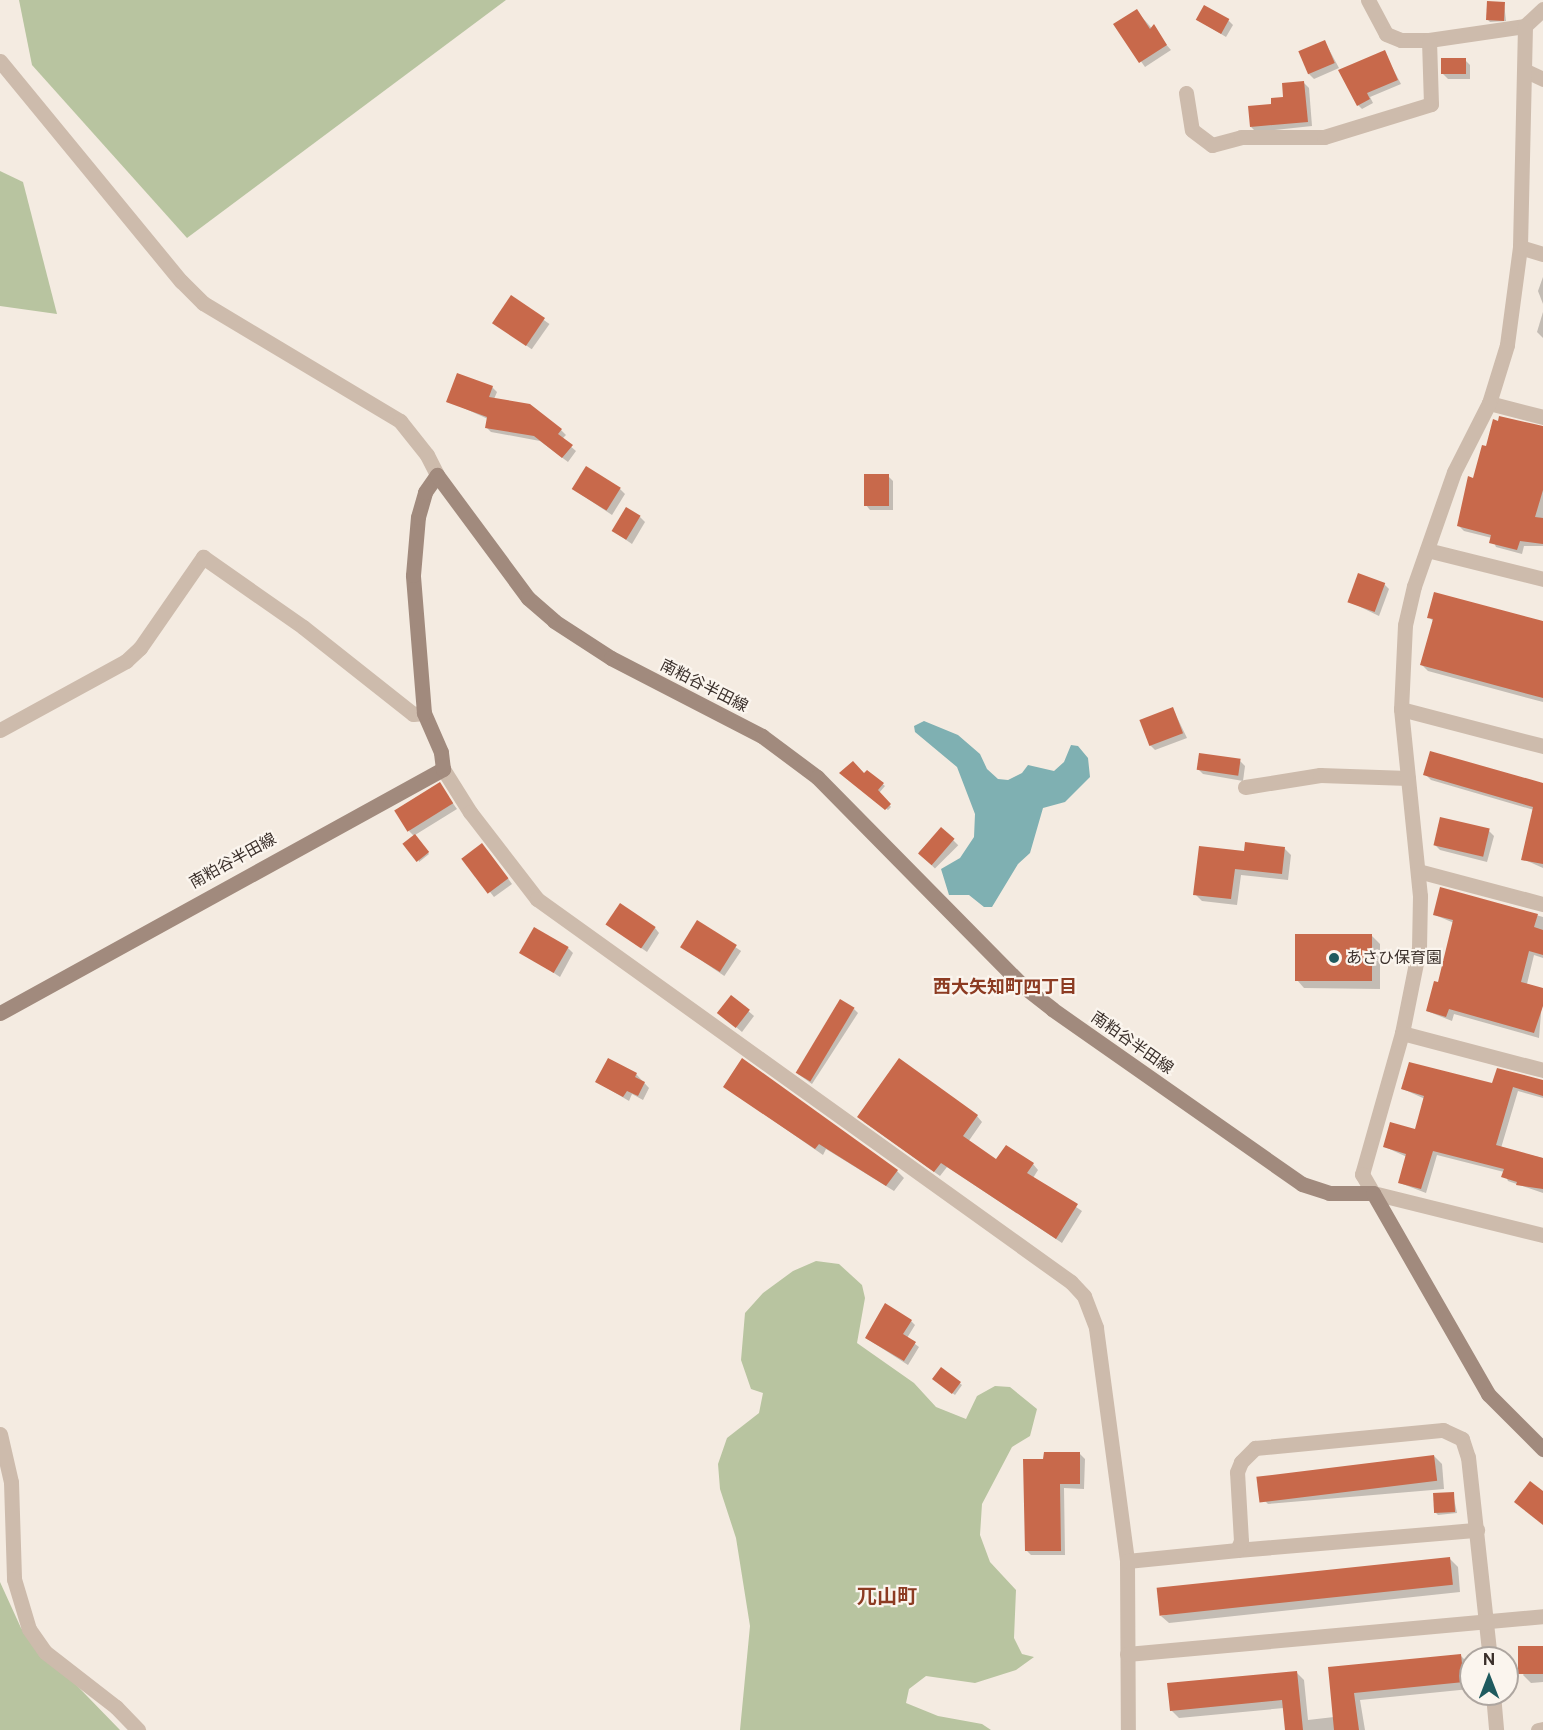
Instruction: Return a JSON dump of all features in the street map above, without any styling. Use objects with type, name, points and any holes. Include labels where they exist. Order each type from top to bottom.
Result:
[{"type":"main road","points":[[437,476],[424,492],[413,549],[424,713],[441,752],[443,769]]},
{"type":"main road","name":"南粕谷半田線","points":[[437,476],[528,598],[554,621],[611,658],[762,735],[817,777],[1023,986],[1052,1009],[1302,1184],[1329,1193],[1372,1193]]},
{"type":"main road","name":"南粕谷半田線","points":[[0,1013],[443,769]]},
{"type":"main road","points":[[1372,1193],[1488,1394],[1543,1449]]},
{"type":"street","points":[[1368,0],[1386,34],[1401,40],[1429,40],[1525,26],[1543,9]]},
{"type":"street","points":[[1525,26],[1526,71],[1520,247],[1507,345],[1489,403],[1454,472],[1427,550],[1405,625],[1401,710],[1418,871],[1419,948],[1402,1033],[1362,1174],[1372,1193],[1543,1235]]},
{"type":"street","points":[[1186,93],[1192,130],[1212,145],[1241,137],[1324,137],[1431,104],[1429,40]]},
{"type":"street","points":[[0,61],[181,281],[203,303],[400,421],[427,455],[437,476]]},
{"type":"street","points":[[1526,71],[1543,79]]},
{"type":"street","points":[[1520,247],[1543,254]]},
{"type":"street","points":[[1489,403],[1543,417]]},
{"type":"street","points":[[1427,550],[1543,579]]},
{"type":"street","points":[[0,730],[126,661],[140,648],[203,557],[303,627],[413,714],[424,713]]},
{"type":"street","points":[[1401,710],[1543,746]]},
{"type":"street","points":[[443,769],[470,812],[537,899],[1071,1282],[1084,1296],[1096,1328],[1127,1562],[1128,1730]]},
{"type":"street","points":[[1245,787],[1320,775],[1408,778]]},
{"type":"street","points":[[1418,871],[1543,904]]},
{"type":"street","points":[[1402,1033],[1543,1070]]},
{"type":"street","points":[[1237,1550],[1241,1541],[1238,1472],[1241,1462],[1255,1448],[1428,1431],[1454,1434],[1466,1447],[1489,1646]]},
{"type":"street","points":[[0,1434],[11,1482],[14,1579],[29,1629],[45,1652],[116,1707],[138,1730]]},
{"type":"street","points":[[1127,1562],[1237,1550],[1477,1530]]},
{"type":"street","points":[[1126,1654],[1543,1616]]},
{"type":"street","points":[[1494,1706],[1496,1730]]},
{"type":"street","points":[[1538,1730],[1543,1730]]},
{"type":"green space","points":[[19,0],[506,0],[187,238],[32,65]]},
{"type":"green space","points":[[0,171],[23,182],[57,314],[0,306]]},
{"type":"green space","points":[[816,1261],[839,1264],[862,1285],[865,1298],[857,1343],[914,1383],[936,1407],[966,1419],[977,1396],[995,1386],[1010,1387],[1037,1409],[1030,1436],[1012,1447],[982,1504],[980,1535],[990,1562],[1016,1590],[1014,1638],[1022,1654],[1034,1657],[1016,1670],[975,1683],[926,1676],[909,1689],[906,1703],[938,1716],[982,1724],[991,1730],[740,1730],[750,1626],[736,1538],[720,1489],[718,1464],[727,1438],[759,1413],[763,1393],[751,1389],[741,1360],[745,1313],[763,1293],[793,1271]]},
{"type":"green space","points":[[0,1582],[21,1628],[120,1730],[0,1730]]},
{"type":"water","points":[[924,721],[958,735],[980,754],[987,769],[998,779],[1008,780],[1022,773],[1028,765],[1054,771],[1064,762],[1071,745],[1078,746],[1088,758],[1090,777],[1065,802],[1043,808],[1030,853],[1018,864],[992,907],[984,907],[969,895],[949,895],[941,869],[960,858],[974,837],[975,814],[957,767],[915,732],[914,726]]},
{"type":"building","points":[[1487,1],[1505,2],[1504,21],[1486,20]]},
{"type":"building","points":[[1204,5],[1229,19],[1221,34],[1196,20]]},
{"type":"building","points":[[1137,9],[1150,29],[1154,24],[1167,45],[1139,63],[1113,24]]},
{"type":"building","points":[[1325,40],[1335,63],[1308,74],[1298,51]]},
{"type":"building","points":[[1385,50],[1398,80],[1367,93],[1370,99],[1357,106],[1338,70]]},
{"type":"building","points":[[1441,58],[1466,58],[1466,74],[1441,74]]},
{"type":"building","points":[[1304,81],[1308,122],[1250,127],[1248,106],[1271,104],[1271,98],[1283,97],[1282,83]]},
{"type":"building","points":[[511,295],[545,318],[526,346],[492,323]]},
{"type":"building","points":[[457,373],[493,386],[489,397],[530,404],[562,429],[558,434],[573,445],[562,458],[534,436],[485,428],[487,417],[446,402]]},
{"type":"building","points":[[1499,416],[1543,426],[1543,490],[1535,517],[1543,518],[1543,544],[1520,541],[1517,550],[1489,543],[1491,535],[1457,526],[1468,476],[1473,478],[1482,445],[1486,446],[1493,419],[1498,421]]},
{"type":"building","points":[[586,466],[621,488],[606,511],[572,489]]},
{"type":"building","points":[[864,474],[889,474],[889,506],[864,506]]},
{"type":"building","points":[[626,507],[641,516],[626,540],[612,531]]},
{"type":"building","points":[[1358,573],[1385,583],[1375,612],[1347,602]]},
{"type":"building","points":[[1434,592],[1543,621],[1543,698],[1420,665],[1433,619],[1427,618]]},
{"type":"building","points":[[1173,707],[1183,733],[1149,746],[1139,720]]},
{"type":"building","points":[[1430,751],[1543,783],[1543,864],[1521,860],[1533,807],[1423,775]]},
{"type":"building","points":[[1199,753],[1241,759],[1238,776],[1197,770]]},
{"type":"building","points":[[853,761],[864,773],[867,770],[884,783],[878,790],[891,804],[885,810],[839,773]]},
{"type":"building","points":[[440,782],[453,803],[407,832],[394,811]]},
{"type":"building","points":[[1440,817],[1490,828],[1483,857],[1433,845]]},
{"type":"building","points":[[941,827],[955,839],[932,865],[918,853]]},
{"type":"building","points":[[415,834],[429,852],[417,862],[402,844]]},
{"type":"building","points":[[1245,842],[1285,847],[1282,874],[1235,869],[1231,899],[1193,895],[1199,846],[1244,851]]},
{"type":"building","points":[[482,843],[508,878],[488,894],[461,859]]},
{"type":"building","points":[[1440,887],[1538,914],[1534,927],[1543,930],[1543,955],[1529,951],[1521,982],[1543,988],[1543,1006],[1534,1033],[1449,1009],[1446,1017],[1426,1011],[1434,981],[1438,982],[1453,920],[1433,915]]},
{"type":"building","points":[[620,903],[656,927],[641,949],[605,925]]},
{"type":"building","points":[[697,920],[737,945],[720,972],[680,947]]},
{"type":"building","points":[[534,927],[569,947],[554,973],[519,953]]},
{"type":"building","name":"あさひ保育園","points":[[1295,934],[1372,934],[1372,981],[1295,981]]},
{"type":"building","points":[[731,995],[750,1010],[736,1028],[717,1013]]},
{"type":"building","points":[[840,999],[855,1008],[810,1081],[796,1073]]},
{"type":"building","points":[[608,1058],[637,1073],[635,1077],[645,1082],[638,1096],[627,1091],[623,1097],[595,1082]]},
{"type":"building","points":[[742,1058],[898,1170],[886,1186],[819,1144],[815,1149],[723,1087]]},
{"type":"building","points":[[899,1058],[978,1115],[963,1136],[996,1159],[1006,1145],[1034,1163],[1027,1173],[1078,1204],[1056,1239],[941,1163],[934,1172],[857,1117]]},
{"type":"building","points":[[1409,1062],[1492,1083],[1497,1068],[1543,1080],[1543,1096],[1513,1087],[1496,1145],[1543,1158],[1543,1189],[1516,1185],[1517,1182],[1501,1177],[1504,1169],[1433,1151],[1421,1189],[1398,1183],[1406,1154],[1383,1147],[1390,1122],[1415,1129],[1424,1096],[1401,1089]]},
{"type":"building","points":[[885,1303],[912,1320],[903,1334],[916,1342],[904,1361],[865,1338]]},
{"type":"building","points":[[941,1367],[961,1382],[952,1394],[932,1379]]},
{"type":"building","points":[[1044,1452],[1080,1452],[1080,1484],[1060,1484],[1061,1551],[1025,1551],[1023,1459],[1043,1459]]},
{"type":"building","points":[[1434,1455],[1437,1481],[1260,1503],[1256,1477]]},
{"type":"building","points":[[1530,1481],[1543,1491],[1543,1525],[1514,1502]]},
{"type":"building","points":[[1454,1492],[1455,1512],[1434,1513],[1433,1493]]},
{"type":"building","points":[[1450,1557],[1453,1585],[1160,1616],[1157,1588]]},
{"type":"building","points":[[1519,1646],[1543,1646],[1543,1674],[1519,1674]]},
{"type":"building","points":[[1459,1654],[1459,1682],[1354,1693],[1359,1730],[1334,1730],[1328,1667]]},
{"type":"building","points":[[1297,1671],[1303,1730],[1285,1730],[1282,1700],[1170,1711],[1167,1683]]},
{"type":"place","name":"あさひ保育園","points":[[1334,958]]},
{"type":"district","name":"西大矢知町四丁目","points":[[1005,987]]},
{"type":"district","name":"兀山町","points":[[887,1596]]}]
